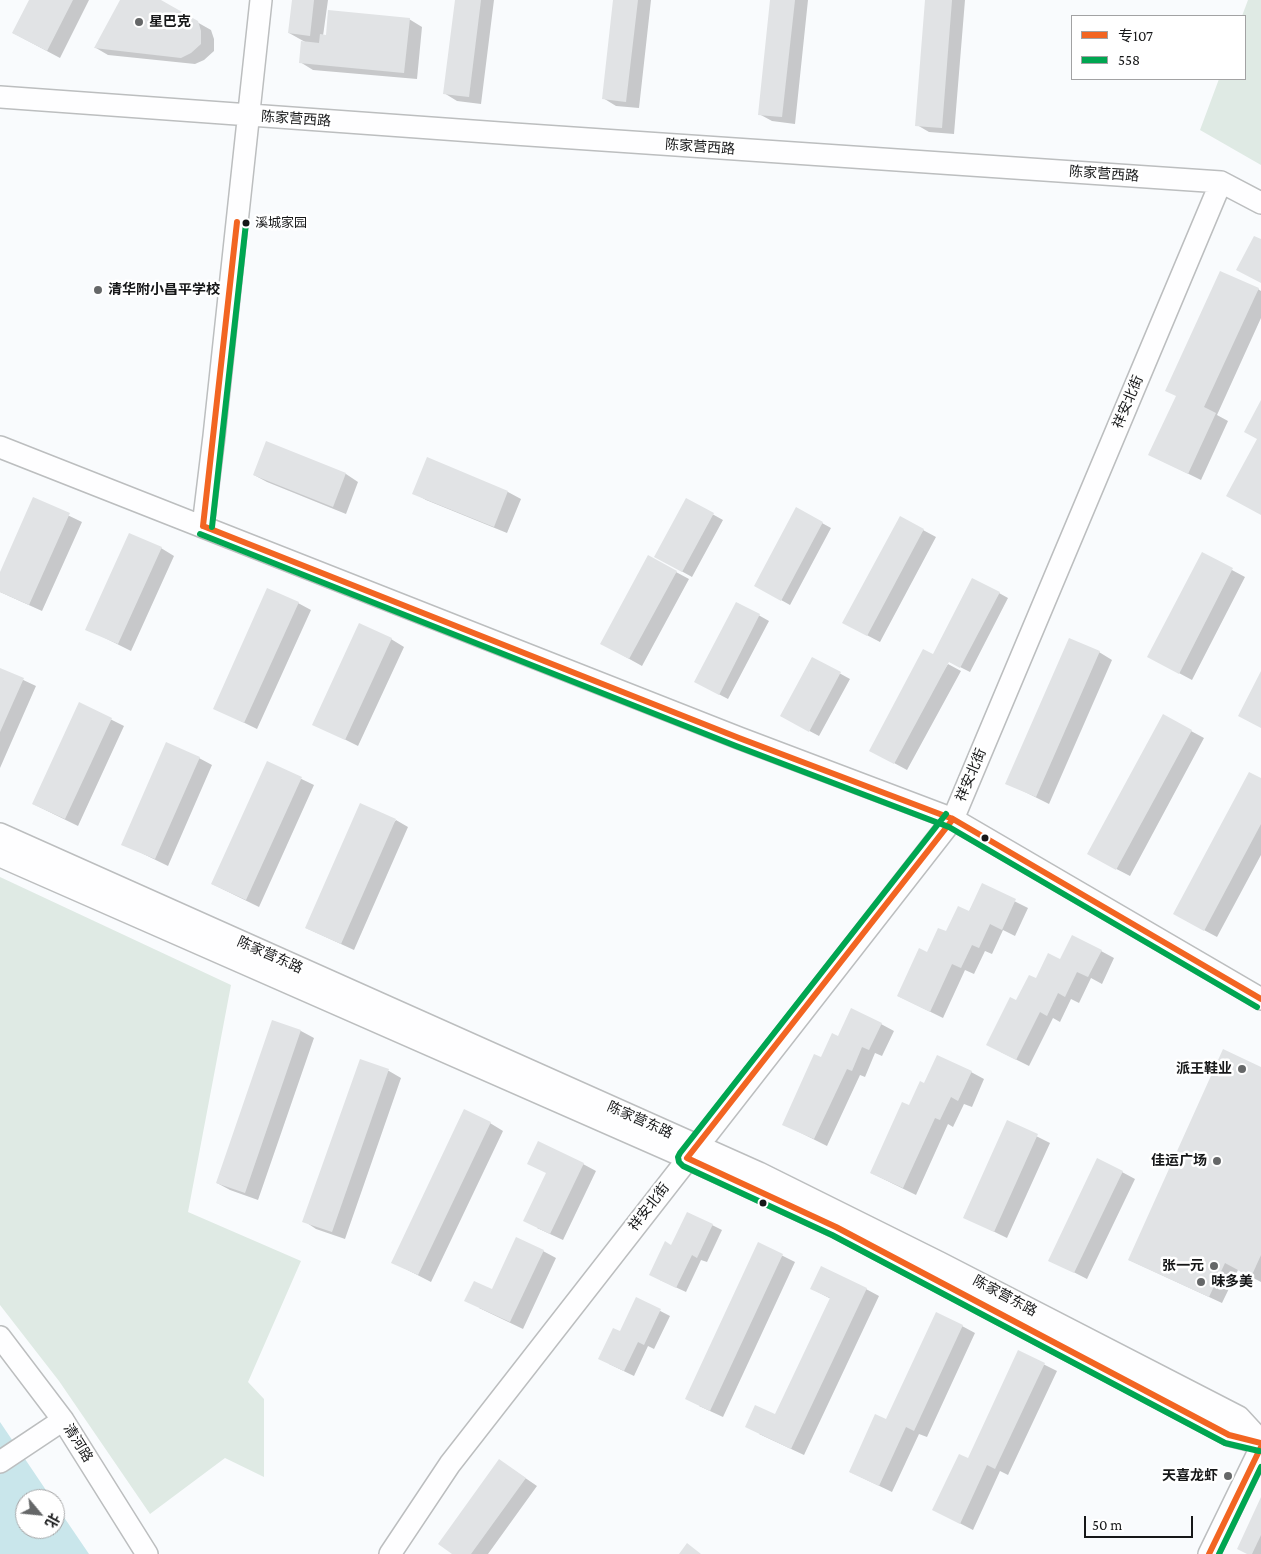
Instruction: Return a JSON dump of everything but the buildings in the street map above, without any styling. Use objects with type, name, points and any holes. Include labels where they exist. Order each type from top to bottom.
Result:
[{"type":"street","name":"陈家营西路","points":[[261,0],[249,115],[1221,182],[1261,204]]},
{"type":"street","points":[[0,97],[249,115],[203,526]]},
{"type":"street","name":"祥安北街","points":[[390,1554],[450,1464],[953,819],[1221,182]]},
{"type":"street","points":[[0,446],[739,738],[953,819],[1261,999]]},
{"type":"street","name":"陈家营东路","points":[[0,834],[692,1152],[1229,1435],[1261,1442]]},
{"type":"street","name":"陈家营东路","points":[[0,856],[692,1152]]},
{"type":"street","name":"清河路","points":[[0,1337],[63,1420],[147,1554]]},
{"type":"street","points":[[0,1462],[63,1420]]},
{"type":"street","points":[[1210,1554],[1261,1447]]},
{"type":"shaded area","points":[[1248,0],[1261,0],[1261,165],[1200,130],[1219,80],[1246,80],[1246,15],[1242,15]]},
{"type":"shaded area","points":[[0,877],[231,985],[188,1212],[301,1261],[248,1382],[264,1399],[264,1477],[225,1458],[150,1514],[59,1381],[0,1305]]},
{"type":"water","points":[[0,1422],[45,1489],[15,1489],[15,1539],[65,1539],[65,1519],[89,1554],[0,1554]]},
{"type":"transit line","name":"专107","points":[[203,526],[237,222]]},
{"type":"transit line","name":"558","points":[[212,527],[246,223]]},
{"type":"transit line","name":"专107","points":[[203,526],[739,738],[953,819],[1261,999]]},
{"type":"transit line","name":"558","points":[[200,534],[736,746],[949,827],[1257,1007]]},
{"type":"transit line","name":"558","points":[[946,814],[680,1153],[678,1157],[679,1162],[683,1166],[832,1235],[1225,1443],[1259,1451]]},
{"type":"transit line","name":"专107","points":[[953,819],[687,1158],[836,1227],[1229,1435],[1261,1443]]},
{"type":"transit line","name":"专107","points":[[1209,1554],[1261,1447]]},
{"type":"transit line","name":"558","points":[[1219,1554],[1261,1467]]},
{"type":"place","name":"星巴克","points":[[139,22]]},
{"type":"place","name":"溪城家园","points":[[246,223]]},
{"type":"place","name":"清华附小昌平学校","points":[[98,290]]},
{"type":"place","name":"派王鞋业","points":[[1242,1069]]},
{"type":"place","name":"佳运广场","points":[[1217,1161]]},
{"type":"place","name":"张一元","points":[[1214,1266]]},
{"type":"place","name":"味多美","points":[[1201,1282]]},
{"type":"place","name":"天喜龙虾","points":[[1228,1476]]}]
